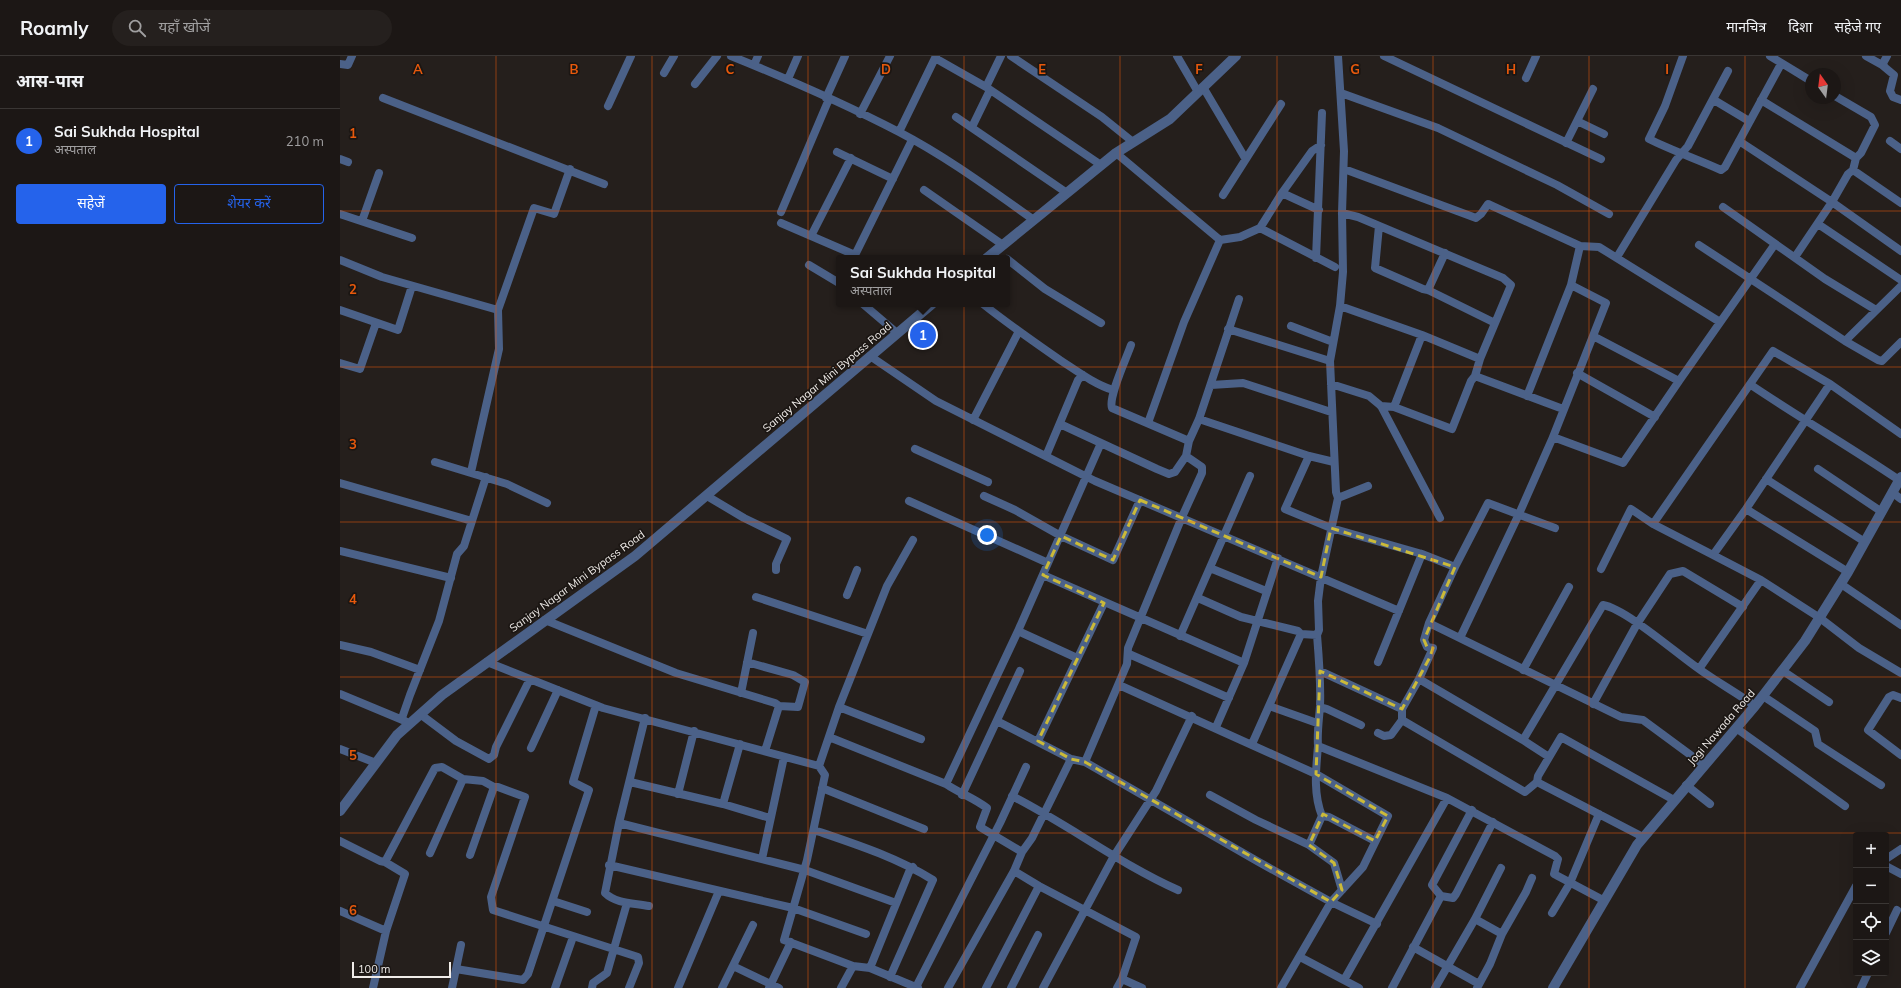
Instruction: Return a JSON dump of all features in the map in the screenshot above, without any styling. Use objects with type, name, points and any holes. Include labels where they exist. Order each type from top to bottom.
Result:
[{"type":"street","points":[[340,64],[348,65],[352,56]]},
{"type":"street","points":[[608,106],[631,56]]},
{"type":"street","points":[[664,73],[674,56]]},
{"type":"street","points":[[695,84],[717,56]]},
{"type":"street","points":[[731,56],[788,79],[899,132],[948,161],[1034,220]]},
{"type":"street","points":[[754,65],[758,56]]},
{"type":"street","points":[[788,79],[798,56]]},
{"type":"street","points":[[781,212],[845,56]]},
{"type":"street","points":[[860,114],[890,56]]},
{"type":"street","points":[[972,127],[1001,56]]},
{"type":"street","points":[[1010,56],[1102,117],[1133,142]]},
{"type":"street","points":[[1177,56],[1245,158]]},
{"type":"street","points":[[991,255],[1101,165],[1133,142],[1170,119],[1236,56]]},
{"type":"street","points":[[1309,845],[1322,816],[1317,804],[1316,774],[1318,746],[1317,723],[1320,707],[1320,671],[1317,635],[1319,630],[1318,601],[1321,577],[1338,498],[1331,412],[1330,361],[1340,306],[1343,272],[1342,213],[1344,169],[1342,93],[1337,63],[1338,56]]},
{"type":"street","points":[[1384,56],[1601,159]]},
{"type":"street","points":[[1526,78],[1536,56]]},
{"type":"street","points":[[1683,56],[1665,106],[1650,139],[1674,151],[1721,170],[1725,167],[1740,142],[1749,121],[1782,64]]},
{"type":"street","points":[[1770,56],[1805,77]]},
{"type":"street","points":[[1866,56],[1884,66],[1894,75],[1890,90],[1893,97],[1901,100]]},
{"type":"street","points":[[1884,66],[1882,65],[1887,56]]},
{"type":"street","points":[[899,132],[936,57],[988,89],[1101,165]]},
{"type":"street","points":[[1617,257],[1676,160],[1688,146],[1728,72]]},
{"type":"street","points":[[1566,143],[1593,89]]},
{"type":"street","points":[[1342,93],[1438,128],[1557,185],[1609,214]]},
{"type":"street","points":[[383,98],[604,184]]},
{"type":"street","points":[[1714,100],[1749,121]]},
{"type":"street","points":[[1761,100],[1856,158]]},
{"type":"street","points":[[1795,257],[1818,224],[1848,174],[1853,170],[1856,158],[1861,153],[1876,125],[1871,117],[1841,100]]},
{"type":"street","points":[[1223,195],[1280,104]]},
{"type":"street","points":[[1316,258],[1322,113]]},
{"type":"street","points":[[956,117],[1067,193]]},
{"type":"street","points":[[1577,121],[1604,134]]},
{"type":"street","points":[[781,223],[855,255],[912,140]]},
{"type":"street","points":[[1890,141],[1901,149]]},
{"type":"street","points":[[1740,142],[1832,202],[1901,251]]},
{"type":"street","points":[[1116,154],[1220,240],[1240,237],[1260,228],[1282,193],[1312,151],[1321,145]]},
{"type":"street","points":[[837,152],[892,179]]},
{"type":"street","points":[[812,236],[850,158]]},
{"type":"street","points":[[1344,169],[1476,218],[1482,214],[1488,204],[1580,246],[1599,247],[1720,322]]},
{"type":"street","points":[[471,472],[499,349],[498,310],[534,208],[554,214],[570,170]]},
{"type":"street","points":[[1853,170],[1901,203]]},
{"type":"street","points":[[362,221],[379,173]]},
{"type":"street","points":[[924,190],[1000,248],[1004,255]]},
{"type":"street","points":[[1282,193],[1319,210]]},
{"type":"street","points":[[1723,207],[1825,279],[1876,310]]},
{"type":"street","points":[[1342,213],[1358,217],[1445,252],[1503,278],[1511,285],[1480,359],[1476,376],[1471,381],[1452,429],[1394,406],[1381,406]]},
{"type":"street","points":[[340,214],[412,238]]},
{"type":"street","points":[[1818,224],[1901,280]]},
{"type":"street","points":[[1380,226],[1375,268],[1428,290],[1495,324]]},
{"type":"street","points":[[1260,228],[1335,267]]},
{"type":"street","points":[[1148,423],[1184,322],[1220,240]]},
{"type":"street","points":[[1553,437],[1623,463],[1775,244]]},
{"type":"street","points":[[1699,245],[1845,341],[1878,360],[1882,360],[1901,342]]},
{"type":"street","points":[[1527,396],[1571,285],[1580,246]]},
{"type":"street","points":[[1428,290],[1445,252]]},
{"type":"street","points":[[340,260],[382,277],[498,310]]},
{"type":"street","points":[[1010,262],[1045,289],[1101,323]]},
{"type":"street","points":[[808,265],[836,281]]},
{"type":"street","points":[[1460,638],[1520,514],[1553,437],[1577,373],[1606,303],[1571,285]]},
{"type":"street","points":[[340,310],[398,330],[412,286]]},
{"type":"street","points":[[1845,341],[1901,286]]},
{"type":"street","points":[[1060,424],[1169,474],[1175,472],[1186,456],[1189,441],[1199,419],[1211,385],[1239,299]]},
{"type":"street","points":[[1340,306],[1422,335],[1480,359]]},
{"type":"street","points":[[866,307],[897,334]]},
{"type":"street","name":"Sanjay Nagar Mini Bypass Road","points":[[340,811],[344,799],[376,763],[406,721],[420,714],[442,695],[635,556],[928,307]]},
{"type":"street","points":[[987,307],[1018,331],[1083,375],[1103,387],[1114,390]]},
{"type":"street","points":[[340,363],[360,369],[376,322]]},
{"type":"street","points":[[1291,326],[1334,342]]},
{"type":"street","points":[[1228,329],[1330,361]]},
{"type":"street","points":[[973,420],[1018,331]]},
{"type":"street","points":[[1394,406],[1422,335]]},
{"type":"street","points":[[1593,336],[1679,381]]},
{"type":"street","points":[[1131,345],[1114,390],[1110,404],[1112,408],[1189,441]]},
{"type":"street","points":[[1653,524],[1774,351],[1830,384],[1901,434]]},
{"type":"street","points":[[870,356],[936,401],[1085,476],[1400,611]]},
{"type":"street","points":[[1577,373],[1655,417]]},
{"type":"street","points":[[1046,456],[1078,380],[1083,375]]},
{"type":"street","points":[[1476,376],[1563,410]]},
{"type":"street","points":[[1211,385],[1242,383],[1331,412]]},
{"type":"street","points":[[1331,384],[1369,396],[1381,406],[1440,518]]},
{"type":"street","points":[[1713,555],[1746,509],[1830,384]]},
{"type":"street","points":[[1751,385],[1805,422],[1842,442],[1900,478]]},
{"type":"street","points":[[1199,419],[1309,456],[1334,462]]},
{"type":"street","points":[[946,784],[1018,631],[1061,536],[1085,476],[1101,443]]},
{"type":"street","points":[[915,449],[988,482]]},
{"type":"street","points":[[1085,762],[1120,684],[1127,664],[1129,654],[1128,648],[1182,517],[1202,473],[1202,467],[1186,456]]},
{"type":"street","points":[[1309,456],[1285,509],[1332,528],[1422,554],[1455,567]]},
{"type":"street","points":[[435,462],[507,484],[547,503]]},
{"type":"street","points":[[1818,469],[1882,512]]},
{"type":"street","points":[[1180,636],[1198,598],[1200,589],[1250,476]]},
{"type":"street","points":[[340,694],[406,721],[410,695],[439,620],[457,554],[464,546],[486,477]]},
{"type":"street","name":"Jogi Nawada Road","points":[[1552,988],[1603,900],[1643,837],[1686,785],[1756,706],[1806,641],[1841,584],[1882,512],[1897,496],[1900,478]]},
{"type":"street","points":[[1766,479],[1865,542]]},
{"type":"street","points":[[340,483],[472,521]]},
{"type":"street","points":[[1338,498],[1368,486]]},
{"type":"street","points":[[707,496],[744,518],[787,539],[776,564],[776,570]]},
{"type":"street","points":[[984,496],[1015,510],[1061,536],[1113,560],[1140,500]]},
{"type":"street","points":[[909,501],[1048,563]]},
{"type":"street","points":[[1378,733],[1384,736],[1391,735],[1402,720],[1402,709],[1419,680],[1433,648],[1427,647],[1424,640],[1430,623],[1455,567],[1488,503],[1555,528]]},
{"type":"street","points":[[1600,569],[1631,509],[1653,524],[1760,580],[1820,618],[1859,648],[1901,673]]},
{"type":"street","points":[[1746,509],[1848,572]]},
{"type":"street","points":[[819,766],[839,707],[887,586],[913,540]]},
{"type":"street","points":[[340,551],[451,578]]},
{"type":"street","points":[[1378,662],[1422,554]]},
{"type":"street","points":[[1216,728],[1244,663],[1259,620],[1266,591],[1278,558]]},
{"type":"street","points":[[1210,568],[1266,591]]},
{"type":"street","points":[[847,595],[857,570]]},
{"type":"street","points":[[1593,704],[1637,624],[1670,574],[1683,571],[1743,607]]},
{"type":"street","points":[[1043,575],[1244,663]]},
{"type":"street","points":[[1699,669],[1743,607],[1760,580]]},
{"type":"street","points":[[1841,584],[1901,625]]},
{"type":"street","points":[[1523,670],[1569,587]]},
{"type":"street","points":[[756,597],[868,634]]},
{"type":"street","points":[[1198,598],[1242,616],[1298,631],[1301,634],[1317,635]]},
{"type":"street","points":[[1038,741],[1104,603]]},
{"type":"street","points":[[1523,740],[1603,605],[1610,607],[1637,624],[1699,669],[1756,706]]},
{"type":"street","points":[[546,620],[676,673],[775,703],[779,706],[798,707],[806,682],[793,675],[747,662]]},
{"type":"street","points":[[1430,623],[1555,686],[1621,717],[1643,720],[1704,765]]},
{"type":"street","points":[[1018,631],[1077,658]]},
{"type":"street","points":[[741,693],[753,633]]},
{"type":"street","points":[[1252,744],[1301,634]]},
{"type":"street","points":[[340,645],[371,652],[420,670]]},
{"type":"street","points":[[1129,654],[1229,698]]},
{"type":"street","points":[[487,662],[596,705],[819,766],[825,775],[814,830],[784,940],[853,966],[870,968],[890,977],[900,985],[917,988],[1026,767]]},
{"type":"street","points":[[962,794],[1020,671]]},
{"type":"street","points":[[1320,671],[1402,709]]},
{"type":"street","points":[[1783,671],[1829,702]]},
{"type":"street","points":[[420,714],[456,741],[489,759],[494,755],[496,747],[530,678]]},
{"type":"street","points":[[1419,680],[1523,740],[1549,757]]},
{"type":"street","points":[[1120,684],[1316,774],[1388,816],[1363,867],[1331,902],[1282,988]]},
{"type":"street","points":[[531,748],[558,690]]},
{"type":"street","points":[[1901,698],[1893,695],[1889,697],[1868,730],[1901,755]]},
{"type":"street","points":[[1763,696],[1815,731],[1818,744],[1881,785]]},
{"type":"street","points":[[456,968],[524,980],[528,974],[545,927],[589,790],[573,782],[596,705]]},
{"type":"street","points":[[765,751],[779,706]]},
{"type":"street","points":[[1269,706],[1317,723]]},
{"type":"street","points":[[839,707],[921,739]]},
{"type":"street","points":[[1320,707],[1328,709],[1361,725]]},
{"type":"street","points":[[1043,988],[1083,910],[1149,798],[1156,791],[1192,716]]},
{"type":"street","points":[[645,718],[609,864],[604,893],[609,897],[627,903],[649,906]]},
{"type":"street","points":[[1402,720],[1525,792],[1537,782],[1561,737],[1674,800]]},
{"type":"street","points":[[997,721],[1071,759],[1085,762],[1257,861],[1331,902],[1377,924]]},
{"type":"street","points":[[1736,728],[1846,806]]},
{"type":"street","points":[[678,794],[694,731]]},
{"type":"street","points":[[829,736],[946,784],[979,802],[987,808],[980,827],[1022,852]]},
{"type":"street","points":[[723,804],[740,744]]},
{"type":"street","points":[[1318,746],[1447,798],[1472,810],[1555,856],[1558,859],[1554,874],[1603,900]]},
{"type":"street","points":[[340,749],[376,763]]},
{"type":"street","points":[[762,859],[784,757]]},
{"type":"street","points":[[948,988],[1014,871],[1022,852],[1032,838],[1071,759]]},
{"type":"street","points":[[385,862],[435,768],[442,767],[464,779],[483,781],[494,787],[498,787],[525,797],[491,897],[493,910],[638,958],[639,963],[629,988]]},
{"type":"street","points":[[430,852],[464,779]]},
{"type":"street","points":[[630,782],[723,804],[770,818]]},
{"type":"street","points":[[1537,782],[1643,837]]},
{"type":"street","points":[[1686,785],[1710,804]]},
{"type":"street","points":[[470,855],[494,787]]},
{"type":"street","points":[[822,788],[924,830]]},
{"type":"street","points":[[1210,795],[1256,820],[1309,845],[1334,863],[1342,890]]},
{"type":"street","points":[[1012,796],[1044,813],[1114,856],[1178,890]]},
{"type":"street","points":[[1344,980],[1447,798]]},
{"type":"street","points":[[1472,810],[1432,885],[1441,896],[1453,898],[1456,894],[1493,822]]},
{"type":"street","points":[[1552,913],[1570,883],[1599,814]]},
{"type":"street","points":[[1322,816],[1329,817],[1376,841]]},
{"type":"street","points":[[619,823],[804,870],[896,904]]},
{"type":"street","points":[[814,830],[913,867],[933,880],[890,977]]},
{"type":"street","points":[[340,841],[380,861],[385,862],[405,874],[386,931],[373,988]]},
{"type":"street","points":[[1889,856],[1901,849]]},
{"type":"street","points":[[609,864],[793,908],[866,934]]},
{"type":"street","points":[[870,968],[909,872],[913,867]]},
{"type":"street","points":[[1435,988],[1475,919],[1501,868]]},
{"type":"street","points":[[1889,868],[1901,874]]},
{"type":"street","points":[[1014,871],[1083,910],[1136,937],[1122,979],[1117,988]]},
{"type":"street","points":[[1413,947],[1447,966],[1478,986],[1502,934],[1526,892],[1532,878]]},
{"type":"street","points":[[986,988],[1039,886]]},
{"type":"street","points":[[678,988],[719,891]]},
{"type":"street","points":[[1800,988],[1853,891]]},
{"type":"street","points":[[1392,988],[1441,896]]},
{"type":"street","points":[[553,902],[587,912]]},
{"type":"street","points":[[592,988],[593,983],[607,973],[627,903]]},
{"type":"street","points":[[1889,927],[1897,910]]},
{"type":"street","points":[[340,911],[386,931]]},
{"type":"street","points":[[1475,919],[1502,934]]},
{"type":"street","points":[[722,988],[753,925]]},
{"type":"street","points":[[1011,988],[1038,935]]},
{"type":"street","points":[[555,988],[573,937]]},
{"type":"street","points":[[770,986],[791,942]]},
{"type":"street","points":[[452,988],[462,945]]},
{"type":"street","points":[[1300,957],[1355,987]]},
{"type":"street","points":[[733,966],[770,986],[779,988]]},
{"type":"street","points":[[841,988],[853,966]]},
{"type":"street","points":[[1861,988],[1867,976]]},
{"type":"street","points":[[1122,979],[1142,988]]},
{"type":"highlighted area","points":[[1140,500],[1321,577],[1331,528],[1455,567],[1424,640],[1427,647],[1433,648],[1430,657],[1402,709],[1320,671],[1316,774],[1388,816],[1375,841],[1323,814],[1309,845],[1334,863],[1342,890],[1331,902],[1085,762],[1071,759],[1038,741],[1104,603],[1043,575],[1061,536],[1113,560]]},
{"type":"place","name":"Sai Sukhda Hospital","points":[[923,335]]}]
